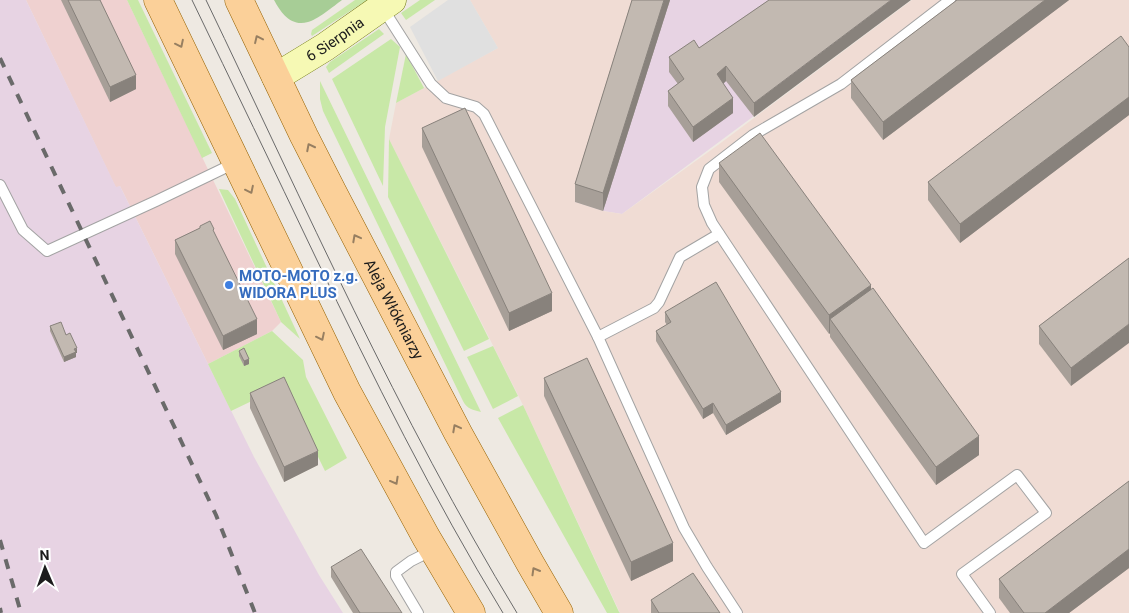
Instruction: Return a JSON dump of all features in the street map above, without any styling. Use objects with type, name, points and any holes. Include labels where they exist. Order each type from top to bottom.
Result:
[{"type":"main road","points":[[158,0],[347,392],[387,467],[471,613]]},
{"type":"main road","name":"Aleja Włókniarzy","points":[[240,0],[332,191],[458,433],[559,613]]},
{"type":"street","name":"6 Sierpnia","points":[[276,78],[325,47],[387,3]]},
{"type":"lane","points":[[950,0],[841,84],[754,135],[710,169],[702,187],[704,205],[712,223],[924,543],[1017,475],[1046,513],[962,574],[990,613]]},
{"type":"lane","points":[[387,3],[431,84],[446,98],[476,107],[484,114],[598,337],[684,528],[737,613]]},
{"type":"lane","points":[[0,185],[23,230],[47,250],[156,201],[236,162]]},
{"type":"lane","points":[[598,337],[654,308],[659,302],[680,258],[719,234]]},
{"type":"lane","points":[[418,613],[396,576],[396,572],[434,550]]},
{"type":"shaded area","points":[[0,0],[26,0],[116,187],[120,186],[254,457],[319,575],[343,613],[0,613]]},
{"type":"shaded area","points":[[26,0],[127,0],[281,322],[272,331],[208,364],[120,186],[116,188]]},
{"type":"shaded area","points":[[448,0],[470,0],[498,48],[438,81],[410,27]]},
{"type":"shaded area","points":[[470,0],[638,0],[575,202],[603,211],[622,214],[912,0],[1129,0],[1129,613],[620,613],[523,405],[389,139],[396,103],[498,48]]},
{"type":"shaded area","points":[[638,0],[910,0],[622,214],[603,211],[575,202]]},
{"type":"green space","points":[[127,0],[138,0],[212,153],[202,158]]},
{"type":"green space","points":[[274,0],[342,0],[316,19],[302,23],[287,18]]},
{"type":"green space","points":[[355,0],[367,0],[312,36],[312,30]]},
{"type":"green space","points":[[420,0],[435,0],[406,20],[401,13]]},
{"type":"green space","points":[[379,29],[384,34],[329,73],[326,67],[330,62]]},
{"type":"green space","points":[[391,39],[400,47],[385,127],[383,186],[332,79]]},
{"type":"green space","points":[[406,54],[424,88],[396,103]]},
{"type":"green space","points":[[320,81],[481,412],[468,407],[463,401],[323,111],[320,99]]},
{"type":"green space","points":[[389,139],[489,339],[464,351],[388,197]]},
{"type":"green space","points":[[219,189],[228,190],[235,199],[300,339],[281,322]]},
{"type":"green space","points":[[272,331],[303,360],[306,377],[347,458],[325,471],[283,386],[231,411],[208,364]]},
{"type":"green space","points":[[493,346],[518,396],[493,409],[467,357]]},
{"type":"green space","points":[[523,405],[620,613],[607,613],[498,418]]},
{"type":"building","points":[[68,0],[100,0],[136,75],[110,87]]},
{"type":"building","points":[[632,0],[664,0],[603,193],[575,184]]},
{"type":"building","points":[[769,0],[891,0],[754,103],[726,66],[717,74],[733,98],[693,127],[668,91],[684,79],[669,57],[694,40],[699,48]]},
{"type":"building","points":[[957,0],[1045,0],[883,122],[851,80]]},
{"type":"building","points":[[1121,36],[1129,47],[1129,97],[960,224],[928,182]]},
{"type":"building","points":[[465,108],[552,293],[509,313],[422,128]]},
{"type":"building","points":[[760,133],[871,285],[829,315],[719,163]]},
{"type":"building","points":[[210,221],[257,319],[223,336],[175,240]]},
{"type":"building","points":[[1129,258],[1129,324],[1071,368],[1039,326]]},
{"type":"building","points":[[716,282],[781,392],[726,425],[713,403],[703,409],[656,331],[671,322],[665,312]]},
{"type":"building","points":[[873,288],[979,436],[936,467],[830,319]]},
{"type":"building","points":[[61,322],[66,335],[70,333],[77,348],[74,349],[76,352],[64,357],[50,326]]},
{"type":"building","points":[[244,348],[249,359],[244,361],[239,351]]},
{"type":"building","points":[[587,358],[673,543],[631,562],[544,378]]},
{"type":"building","points":[[284,377],[318,451],[284,467],[250,393]]},
{"type":"building","points":[[1129,481],[1129,549],[1045,613],[1024,613],[999,579]]},
{"type":"building","points":[[361,549],[402,613],[360,613],[331,567]]},
{"type":"building","points":[[693,573],[720,613],[659,613],[651,600]]},
{"type":"tram line","points":[[192,0],[382,392],[452,526],[503,613]]},
{"type":"tram line","points":[[206,0],[392,387],[432,464],[517,613]]},
{"type":"railway","points":[[0,58],[216,515],[255,613]]},
{"type":"railway","points":[[0,540],[21,613]]},
{"type":"railway","points":[[0,608],[1,613]]},
{"type":"place","name":"MOTO-MOTO z.g. WIDORA PLUS","points":[[229,285]]}]
